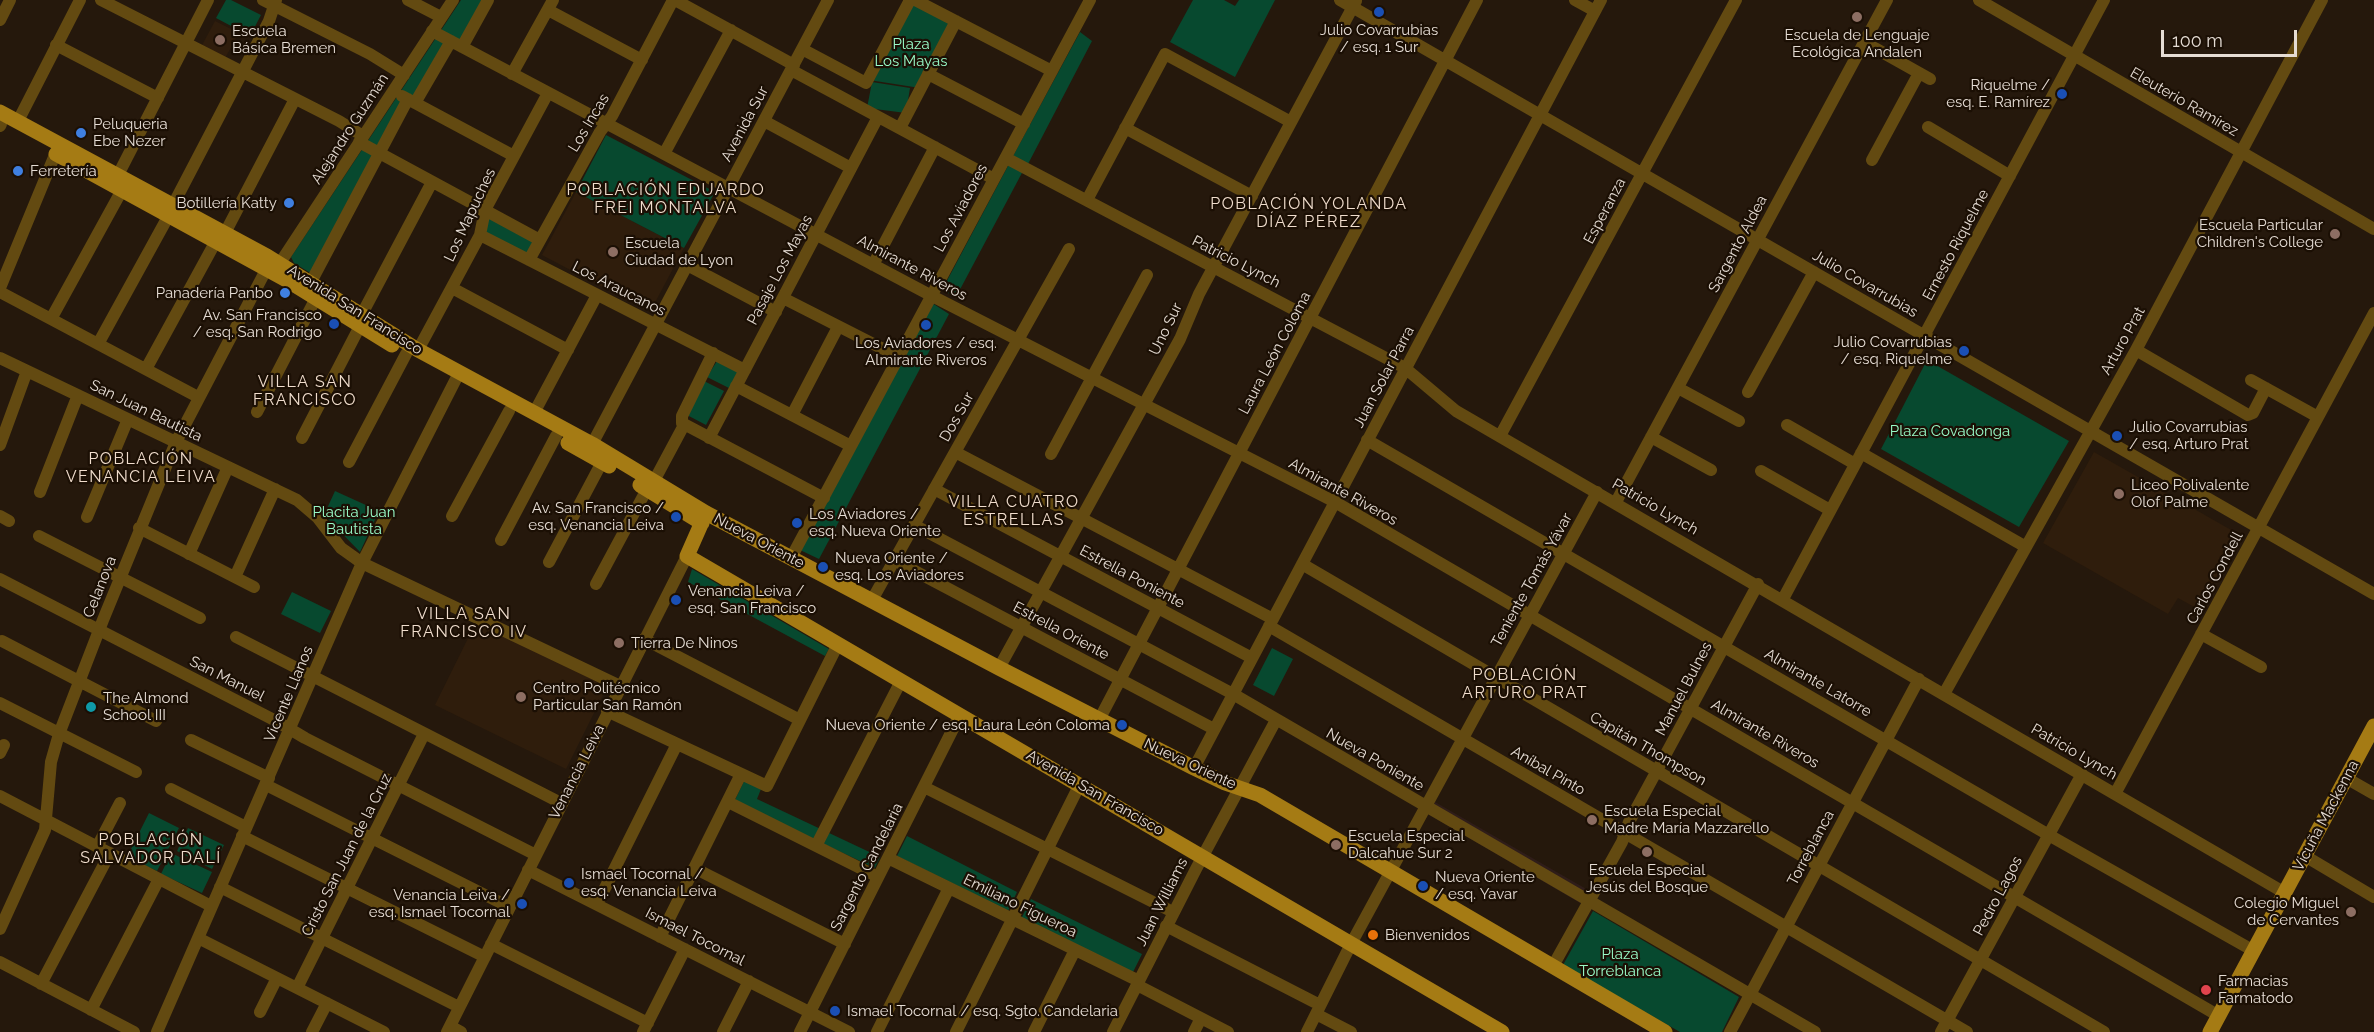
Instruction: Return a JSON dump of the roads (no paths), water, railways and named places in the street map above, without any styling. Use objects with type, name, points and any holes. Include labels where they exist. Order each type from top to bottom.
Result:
[{"type":"main road","name":"Avenida San Francisco","points":[[0,121],[18,121],[57,148]]},
{"type":"main road","name":"Avenida San Francisco","points":[[0,121],[57,148],[273,266],[311,282],[361,320],[508,411],[556,436],[590,449],[602,462],[650,485]]},
{"type":"main road","name":"Avenida San Francisco","points":[[273,266],[316,298],[361,320]]},
{"type":"main road","name":"Avenida San Francisco","points":[[457,378],[534,413],[704,518]]},
{"type":"main road","name":"Venancia Leiva","points":[[687,556],[704,518]]},
{"type":"main road","name":"Nueva Oriente","points":[[704,518],[791,558],[1217,780],[1260,795],[1665,1032]]},
{"type":"main road","name":"Avenida San Francisco","points":[[687,556],[1203,856],[1497,1031]]},
{"type":"main road","name":"Vicuña Mackenna","points":[[2210,1032],[2374,726]]},
{"type":"street","points":[[0,18],[10,0]]},
{"type":"street","points":[[18,121],[80,0]]},
{"type":"street","points":[[101,0],[339,121],[379,153],[540,240]]},
{"type":"street","points":[[51,319],[208,0]]},
{"type":"street","points":[[408,0],[441,17]]},
{"type":"street","name":"Alejandro Guzmán","points":[[273,266],[453,0]]},
{"type":"street","points":[[311,282],[379,153],[412,101],[488,0]]},
{"type":"street","points":[[658,0],[673,2],[731,30],[879,117],[994,178]]},
{"type":"street","points":[[802,49],[866,83],[910,0]]},
{"type":"street","points":[[915,0],[1052,71]]},
{"type":"street","name":"Los Aviadores","points":[[791,558],[1090,0]]},
{"type":"street","name":"Julio Covarrubias","points":[[1340,0],[1355,4],[1539,115],[2374,594]]},
{"type":"street","name":"Laura León Coloma","points":[[1099,720],[1477,0]]},
{"type":"street","points":[[1575,0],[1598,6]]},
{"type":"street","name":"Esperanza","points":[[1500,436],[1736,0]]},
{"type":"street","name":"Sargento Aldea","points":[[1616,502],[1887,0]]},
{"type":"street","name":"Eleuterio Ramírez","points":[[1979,0],[2374,229]]},
{"type":"street","name":"Ernesto Riquelme","points":[[1783,599],[2104,0]]},
{"type":"street","name":"Arturo Prat","points":[[1944,694],[2136,350],[2322,0]]},
{"type":"street","points":[[98,344],[171,210],[269,21],[271,2],[404,75]]},
{"type":"street","name":"Los Incas","points":[[529,260],[673,2]]},
{"type":"street","name":"Avenida Sur","points":[[590,449],[802,49],[823,2]]},
{"type":"street","name":"Uno Sur","points":[[999,668],[1180,339],[1214,267],[1355,4]]},
{"type":"street","points":[[512,74],[551,5],[642,60]]},
{"type":"street","name":"Juan Solar Parra","points":[[1194,768],[1598,6]]},
{"type":"street","points":[[900,128],[956,21]]},
{"type":"street","points":[[664,154],[731,30]]},
{"type":"street","name":"Almirante Riveros","points":[[432,31],[932,296],[1335,502],[2219,1016]]},
{"type":"street","points":[[1864,42],[1924,76],[1872,160]]},
{"type":"street","points":[[56,45],[158,98]]},
{"type":"street","points":[[1087,200],[1165,54],[1292,122]]},
{"type":"street","points":[[928,74],[1024,124]]},
{"type":"street","points":[[393,91],[514,156]]},
{"type":"street","name":"Los Mapuches","points":[[349,462],[412,352],[452,288],[480,235],[485,210],[548,93]]},
{"type":"street","points":[[146,369],[221,237],[295,99]]},
{"type":"street","name":"Pasaje Los Mayas","points":[[709,438],[879,117]]},
{"type":"street","points":[[764,121],[851,168]]},
{"type":"street","points":[[1125,128],[1252,196]]},
{"type":"street","points":[[1928,128],[2010,176]]},
{"type":"street","points":[[873,265],[935,147]]},
{"type":"street","points":[[57,148],[0,290],[198,397]]},
{"type":"street","name":"Patricio Lynch","points":[[1006,158],[1405,368],[1446,404],[2285,893]]},
{"type":"street","points":[[302,438],[432,182]]},
{"type":"street","name":"Los Araucanos","points":[[480,235],[745,370]]},
{"type":"street","name":"Dos Sur","points":[[872,600],[1069,249]]},
{"type":"street","points":[[687,265],[776,312]]},
{"type":"street","name":"Celanova","points":[[0,929],[42,839],[47,820],[51,762],[59,734],[140,528],[176,442],[198,397],[273,266]]},
{"type":"street","points":[[1748,392],[1814,272]]},
{"type":"street","points":[[1051,454],[1147,275]]},
{"type":"street","points":[[452,288],[568,350]]},
{"type":"street","points":[[534,413],[597,295]]},
{"type":"street","points":[[257,412],[316,298]]},
{"type":"street","points":[[783,298],[899,357]]},
{"type":"street","name":"Carlos Condell","points":[[2115,794],[2374,313]]},
{"type":"street","points":[[792,415],[838,327]]},
{"type":"street","points":[[2136,350],[2248,415],[2253,413],[2266,388]]},
{"type":"street","points":[[596,584],[683,423],[713,354]]},
{"type":"street","name":"San Juan Bautista","points":[[0,358],[275,489],[304,505],[318,518],[341,548],[362,563],[620,686]]},
{"type":"street","points":[[0,445],[27,371]]},
{"type":"street","name":"Vicente Llanos","points":[[157,1032],[362,563],[457,378]]},
{"type":"street","points":[[2251,380],[2318,417]]},
{"type":"street","points":[[736,386],[851,446]]},
{"type":"street","points":[[1678,388],[1739,421]]},
{"type":"street","points":[[40,492],[78,395]]},
{"type":"street","points":[[452,516],[508,411]]},
{"type":"street","points":[[87,518],[128,419]]},
{"type":"street","points":[[683,423],[824,498]]},
{"type":"street","points":[[1787,425],[1858,458],[2026,548]]},
{"type":"street","points":[[501,540],[556,436]]},
{"type":"street","points":[[1651,437],[1711,470]]},
{"type":"street","name":"Almirante Latorre","points":[[1367,440],[2049,835],[2254,951]]},
{"type":"street","name":"Aníbal Pinto","points":[[955,452],[1178,569],[1463,739],[1786,927],[1945,1026],[1967,1032]]},
{"type":"street","points":[[549,562],[602,462]]},
{"type":"street","points":[[189,554],[228,467]]},
{"type":"street","points":[[1761,471],[1830,510]]},
{"type":"street","points":[[235,577],[275,489]]},
{"type":"street","name":"Estrella Poniente","points":[[934,489],[1252,658]]},
{"type":"street","name":"Teniente Tomás Yávar","points":[[1391,872],[1597,492]]},
{"type":"street","name":"Nueva Poniente","points":[[914,525],[1233,694],[1815,1032]]},
{"type":"street","points":[[140,528],[254,587]]},
{"type":"street","points":[[39,536],[200,618]]},
{"type":"street","name":"Venancia Leiva","points":[[453,1030],[459,1007],[687,556]]},
{"type":"street","name":"Estrella Oriente","points":[[894,560],[1214,729]]},
{"type":"street","name":"Capitán Thompson","points":[[1302,564],[2104,1032]]},
{"type":"street","name":"San Manuel","points":[[0,579],[536,855]]},
{"type":"street","name":"Manuel Bulnes","points":[[1552,966],[1758,584]]},
{"type":"street","points":[[2201,634],[2260,667]]},
{"type":"street","points":[[236,637],[561,803]]},
{"type":"street","points":[[644,639],[800,720]]},
{"type":"street","points":[[2,641],[156,721]]},
{"type":"street","points":[[607,711],[767,786],[838,644]]},
{"type":"street","name":"Torreblanca","points":[[1730,1032],[1919,679]]},
{"type":"street","points":[[816,846],[901,681]]},
{"type":"street","points":[[0,704],[136,772]]},
{"type":"street","name":"Sargento Candelaria","points":[[800,1032],[960,715]]},
{"type":"street","name":"Juan Williams","points":[[1113,1032],[1173,912],[1276,720]]},
{"type":"street","name":"Cristo San Juan de la Cruz","points":[[297,988],[424,734]]},
{"type":"street","points":[[191,740],[372,838],[509,907]]},
{"type":"street","points":[[597,904],[677,744]]},
{"type":"street","points":[[660,937],[741,774]]},
{"type":"street","name":"Pedro Lagos","points":[[1945,1026],[2082,774]]},
{"type":"street","points":[[2346,778],[2374,794]]},
{"type":"street","points":[[956,1032],[1080,784]]},
{"type":"street","points":[[924,787],[1173,912]]},
{"type":"street","points":[[171,789],[347,888],[485,957]]},
{"type":"street","points":[[0,796],[211,906]]},
{"type":"street","points":[[728,802],[878,877]]},
{"type":"street","points":[[98,847],[120,803]]},
{"type":"street","points":[[41,984],[110,853]]},
{"type":"street","points":[[2305,856],[2374,897]]},
{"type":"street","name":"Emiliano Figueroa","points":[[888,858],[1075,950],[1228,1032]]},
{"type":"street","points":[[694,868],[845,944]]},
{"type":"street","name":"Ismael Tocornal","points":[[528,870],[849,1032]]},
{"type":"street","points":[[1306,1032],[1391,872]]},
{"type":"street","points":[[91,1010],[159,879]]},
{"type":"street","points":[[220,887],[459,1007]]},
{"type":"street","points":[[877,1032],[949,888]]},
{"type":"street","points":[[1166,926],[1318,1009],[1351,1032]]},
{"type":"street","points":[[198,938],[378,1031]]},
{"type":"street","points":[[491,944],[645,1027],[685,949]]},
{"type":"street","points":[[1034,1032],[1075,950]]},
{"type":"street","points":[[0,962],[134,1032]]},
{"type":"street","points":[[260,1012],[277,978]]},
{"type":"street","points":[[723,1032],[749,981]]},
{"type":"street","points":[[312,1032],[327,1003]]},
{"type":"street","points":[[1194,1032],[1201,1018]]},
{"type":"place","name":"Julio Covarrubias / esq. 1 Sur","points":[[1379,12]]},
{"type":"place","name":"Escuela de Lenguaje Ecológica Andalen","points":[[1857,17]]},
{"type":"place","name":"Escuela Básica Bremen","points":[[220,40]]},
{"type":"place","name":"Riquelme / esq. E. Ramírez","points":[[2062,94]]},
{"type":"place","name":"Peluqueria Ebe Nezer","points":[[81,133]]},
{"type":"place","name":"Ferretería","points":[[18,171]]},
{"type":"place","name":"Botillería Katty","points":[[289,203]]},
{"type":"place","name":"Escuela Particular Children's College","points":[[2335,234]]},
{"type":"place","name":"Escuela Ciudad de Lyon","points":[[613,252]]},
{"type":"place","name":"Panadería Panbo","points":[[285,293]]},
{"type":"place","name":"Av. San Francisco / esq. San Rodrigo","points":[[334,324]]},
{"type":"place","name":"Los Aviadores / esq. Almirante Riveros","points":[[926,325]]},
{"type":"place","name":"Julio Covarrubias / esq. Riquelme","points":[[1964,351]]},
{"type":"place","name":"Julio Covarrubias / esq. Arturo Prat","points":[[2117,436]]},
{"type":"place","name":"Liceo Polivalente Olof Palme","points":[[2119,494]]},
{"type":"place","name":"Av. San Francisco / esq. Venancia Leiva","points":[[676,517]]},
{"type":"place","name":"Los Aviadores / esq. Nueva Oriente","points":[[797,523]]},
{"type":"place","name":"Nueva Oriente / esq. Los Aviadores","points":[[823,567]]},
{"type":"place","name":"Venancia Leiva / esq. San Francisco","points":[[676,600]]},
{"type":"place","name":"Tierra De Ninos","points":[[619,643]]},
{"type":"place","name":"Centro Politécnico Particular San Ramón","points":[[521,697]]},
{"type":"place","name":"The Almond School III","points":[[91,707]]},
{"type":"place","name":"Nueva Oriente / esq. Laura León Coloma","points":[[1122,725]]},
{"type":"place","name":"Escuela Especial Madre María Mazzarello","points":[[1592,820]]},
{"type":"place","name":"Escuela Especial Dalcahue Sur 2","points":[[1336,845]]},
{"type":"place","name":"Escuela Especial Jesús del Bosque","points":[[1647,852]]},
{"type":"place","name":"Ismael Tocornal / esq. Venancia Leiva","points":[[569,883]]},
{"type":"place","name":"Nueva Oriente / esq. Yavar","points":[[1423,886]]},
{"type":"place","name":"Venancia Leiva / esq. Ismael Tocornal","points":[[522,904]]},
{"type":"place","name":"Colegio Miguel de Cervantes","points":[[2351,912]]},
{"type":"place","name":"Bienvenidos","points":[[1373,935]]},
{"type":"place","name":"Farmacias Farmatodo","points":[[2206,990]]},
{"type":"place","name":"Ismael Tocornal / esq. Sgto. Candelaria","points":[[835,1011]]},
{"type":"district","name":"POBLACIÓN EDUARDO FREI MONTALVA","points":[[666,199]]},
{"type":"district","name":"POBLACIÓN YOLANDA DÍAZ PÉREZ","points":[[1309,213]]},
{"type":"district","name":"VILLA SAN FRANCISCO","points":[[305,391]]},
{"type":"district","name":"POBLACIÓN VENANCIA LEIVA","points":[[141,468]]},
{"type":"district","name":"VILLA CUATRO ESTRELLAS","points":[[1014,511]]},
{"type":"district","name":"VILLA SAN FRANCISCO IV","points":[[464,623]]},
{"type":"district","name":"POBLACIÓN ARTURO PRAT","points":[[1525,684]]},
{"type":"district","name":"POBLACIÓN SALVADOR DALÍ","points":[[151,849]]},
{"type":"park label","name":"Plaza Los Mayas","points":[[911,52]]},
{"type":"park label","name":"Plaza Covadonga","points":[[1950,431]]},
{"type":"park label","name":"Placita Juan Bautista","points":[[354,520]]},
{"type":"park label","name":"Plaza Torreblanca","points":[[1620,962]]}]
